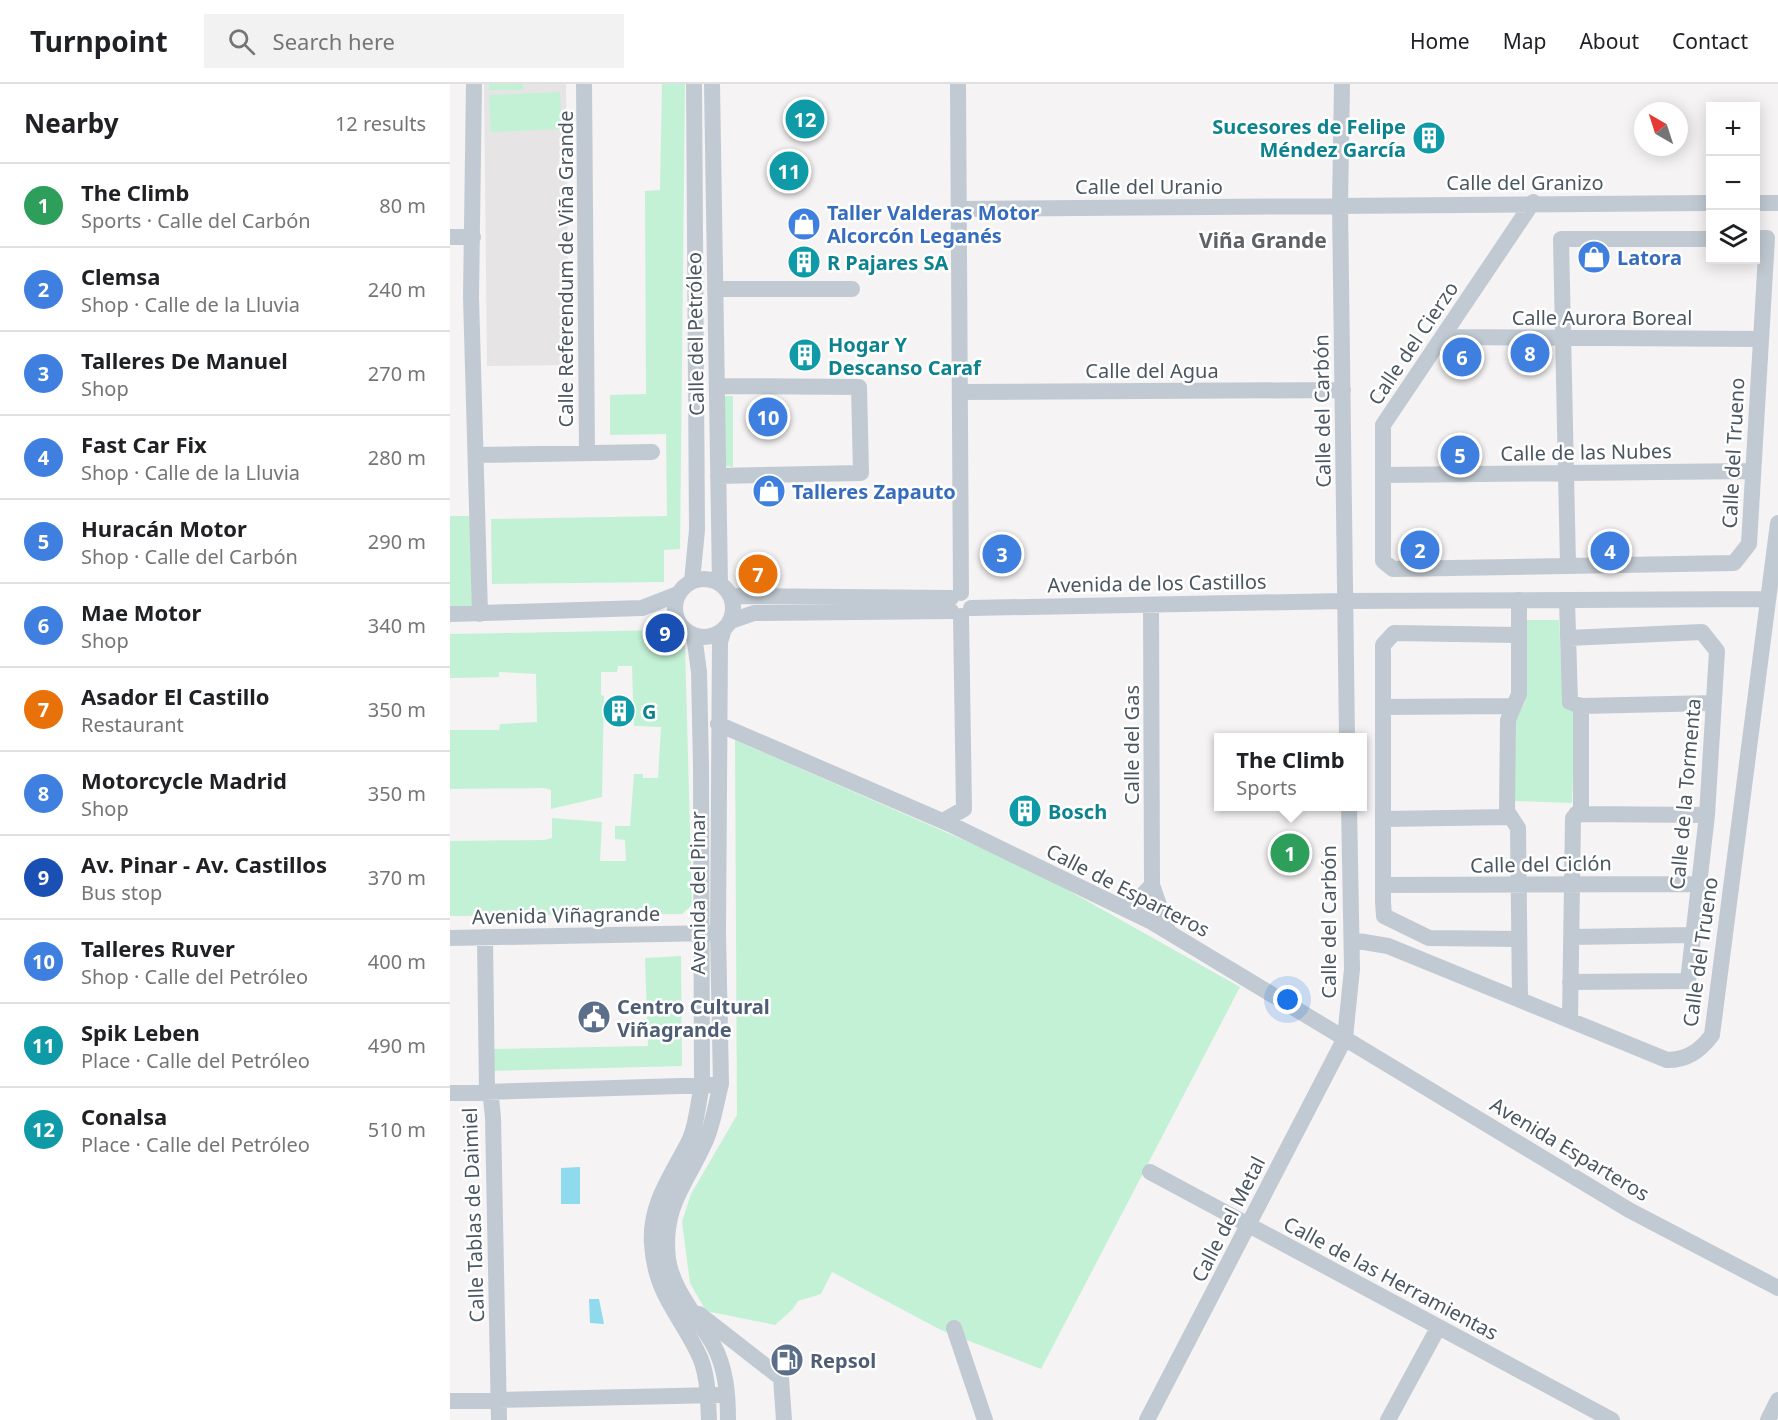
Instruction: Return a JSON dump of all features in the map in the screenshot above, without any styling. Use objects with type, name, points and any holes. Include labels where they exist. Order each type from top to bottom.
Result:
[{"type":"street","points":[[474,84],[471,297],[480,614]]},
{"type":"street","name":"Calle Referendum de Viña Grande","points":[[584,84],[588,453]]},
{"type":"street","name":"Calle del Petróleo","points":[[692,581],[697,530],[694,84]]},
{"type":"street","name":"Calle del Petróleo","points":[[712,84],[720,583]]},
{"type":"street","points":[[958,84],[961,392],[959,605],[964,809],[977,837]]},
{"type":"street","name":"Calle del Carbón","points":[[1342,84],[1340,205],[1347,733]]},
{"type":"street","name":"Calle del Granizo","points":[[1340,205],[1533,202],[1706,203]]},
{"type":"street","name":"Calle del Cierzo","points":[[1383,561],[1383,425],[1533,202]]},
{"type":"street","points":[[1760,203],[1778,203]]},
{"type":"street","name":"Calle del Uranio","points":[[958,209],[1340,205]]},
{"type":"street","points":[[450,237],[473,237]]},
{"type":"street","name":"Calle del Trueno","points":[[1383,561],[1393,569],[1734,563],[1749,544],[1761,339],[1761,238]]},
{"type":"street","points":[[1568,566],[1561,239],[1706,239]]},
{"type":"street","points":[[715,289],[852,289]]},
{"type":"street","name":"Calle Aurora Boreal","points":[[1442,337],[1761,339]]},
{"type":"street","points":[[717,386],[859,387],[861,472],[718,476]]},
{"type":"street","name":"Calle del Agua","points":[[961,392],[1343,390]]},
{"type":"street","name":"Calle Referendum de Viña Grande","points":[[476,455],[652,452]]},
{"type":"street","name":"Calle de las Nubes","points":[[1383,475],[1753,471]]},
{"type":"street","name":"Calle del Trueno","points":[[1352,940],[1388,946],[1667,1060],[1681,1060],[1704,1045],[1712,1035],[1778,523]]},
{"type":"street","points":[[450,614],[642,608],[678,594],[692,581],[711,579],[720,583],[732,596],[734,609],[727,625],[704,637],[694,635],[679,622],[642,608]]},
{"type":"street","points":[[678,594],[675,603],[679,622]]},
{"type":"street","name":"Avenida de los Castillos","points":[[732,596],[959,605]]},
{"type":"street","name":"Avenida de los Castillos","points":[[727,625],[754,613],[959,605],[1768,599]]},
{"type":"street","points":[[1519,600],[1519,693],[1508,720],[1507,811],[1518,828],[1520,999]]},
{"type":"street","points":[[1567,600],[1570,702],[1581,706],[1714,704]]},
{"type":"street","name":"Calle del Gas","points":[[1152,605],[1152,885],[1168,931]]},
{"type":"street","name":"Avenida del Pinar","points":[[709,1420],[708,1395],[699,1354],[673,1313],[661,1288],[652,1243],[652,1216],[661,1190],[691,1136],[702,1085],[710,933],[720,642],[727,625]]},
{"type":"street","name":"Calle de la Tormenta","points":[[1568,638],[1702,632],[1717,651],[1707,815],[1688,981],[1570,982]]},
{"type":"street","points":[[1518,635],[1394,633],[1383,645],[1383,885],[1384,916],[1429,938],[1520,939]]},
{"type":"street","name":"Avenida del Pinar","points":[[694,635],[699,672],[710,933],[720,1084],[706,1141],[676,1195],[669,1227],[668,1260],[687,1304],[713,1345],[723,1368],[728,1394],[728,1420]]},
{"type":"street","points":[[1383,707],[1514,706]]},
{"type":"street","points":[[1570,1019],[1573,818],[1581,809],[1581,706]]},
{"type":"street","name":"Calle de Esparteros","points":[[718,724],[949,824],[1124,908],[1168,931],[1346,1038]]},
{"type":"street","points":[[949,824],[964,809]]},
{"type":"street","name":"Calle del Carbón","points":[[1346,1038],[1352,990],[1349,811]]},
{"type":"street","points":[[1576,814],[1707,815]]},
{"type":"street","points":[[1383,819],[1511,817]]},
{"type":"street","name":"Calle del Ciclón","points":[[1383,885],[1699,884]]},
{"type":"street","points":[[1124,908],[1136,902],[1152,885]]},
{"type":"street","name":"Avenida Viñagrande","points":[[450,938],[710,933]]},
{"type":"street","points":[[1571,937],[1694,935]]},
{"type":"street","name":"Calle Tablas de Daimiel","points":[[485,937],[487,1092],[491,1098],[493,1118],[499,1420]]},
{"type":"street","name":"Calle del Metal","points":[[1147,1420],[1346,1038]]},
{"type":"street","name":"Avenida Esparteros","points":[[1346,1038],[1629,1210],[1778,1288]]},
{"type":"street","points":[[450,1093],[720,1084]]},
{"type":"street","name":"Calle de las Herramientas","points":[[1150,1172],[1612,1420]]},
{"type":"street","points":[[687,1304],[781,1378],[784,1420]]},
{"type":"street","points":[[954,1328],[985,1420]]},
{"type":"street","points":[[1388,1420],[1438,1328]]},
{"type":"street","points":[[450,1401],[728,1394]]},
{"type":"street","points":[[1767,1420],[1778,1400]]},
{"type":"shaded area","points":[[484,84],[566,84],[569,365],[487,366]]},
{"type":"green space","points":[[489,84],[523,84],[523,90],[489,90]]},
{"type":"green space","points":[[662,84],[685,84],[680,549],[664,550],[664,582],[492,584],[491,519],[667,516],[666,434],[610,435],[610,395],[646,394],[645,191],[660,190]]},
{"type":"green space","points":[[560,92],[562,129],[491,132],[489,95]]},
{"type":"green space","points":[[722,396],[733,396],[733,467],[722,465]]},
{"type":"green space","points":[[450,516],[477,516],[480,614],[450,614]]},
{"type":"green space","points":[[1524,620],[1559,620],[1563,702],[1575,712],[1572,803],[1515,801],[1515,721],[1525,702]]},
{"type":"green space","points":[[667,630],[674,640],[685,646],[692,905],[682,914],[450,916],[450,841],[544,840],[552,838],[552,818],[602,822],[600,861],[626,861],[625,840],[615,839],[615,826],[630,826],[634,774],[643,774],[643,778],[658,778],[661,727],[634,726],[632,666],[618,666],[617,672],[601,672],[601,695],[604,696],[602,797],[551,809],[551,790],[544,788],[450,789],[450,730],[499,730],[500,724],[537,722],[536,674],[499,672],[499,677],[450,678],[450,634]]},
{"type":"green space","points":[[735,740],[1032,870],[1240,987],[1041,1369],[941,1330],[832,1272],[821,1294],[798,1301],[792,1310],[775,1325],[706,1311],[690,1283],[682,1222],[691,1194],[737,1115]]},
{"type":"green space","points":[[681,956],[682,1066],[492,1071],[491,1049],[648,1046],[645,958]]},
{"type":"water","points":[[580,1167],[580,1204],[561,1204],[561,1168]]},
{"type":"water","points":[[589,1299],[599,1299],[604,1324],[590,1323]]},
{"type":"place","name":"Conalsa","points":[[805,119]]},
{"type":"place","name":"Sucesores de Felipe Méndez García","points":[[1429,138]]},
{"type":"place","name":"Spik Leben","points":[[789,171]]},
{"type":"place","name":"Taller Valderas Motor Alcorcón Leganés","points":[[804,224]]},
{"type":"place","name":"Latora","points":[[1594,257]]},
{"type":"place","name":"R Pajares SA","points":[[804,262]]},
{"type":"place","name":"Motorcycle Madrid","points":[[1530,353]]},
{"type":"place","name":"Hogar Y Descanso Caraf","points":[[805,355]]},
{"type":"place","name":"Mae Motor","points":[[1462,357]]},
{"type":"place","name":"Talleres Ruver","points":[[768,417]]},
{"type":"place","name":"Huracán Motor","points":[[1460,455]]},
{"type":"place","name":"Talleres Zapauto","points":[[769,491]]},
{"type":"place","name":"Clemsa","points":[[1420,550]]},
{"type":"place","name":"Fast Car Fix","points":[[1610,551]]},
{"type":"place","name":"Talleres De Manuel","points":[[1002,554]]},
{"type":"place","name":"Asador El Castillo","points":[[758,574]]},
{"type":"place","name":"Av. Pinar - Av. Castillos","points":[[665,633]]},
{"type":"place","name":"G","points":[[619,711]]},
{"type":"place","name":"Bosch","points":[[1025,811]]},
{"type":"place","name":"The Climb","points":[[1290,853]]},
{"type":"place","name":"Centro Cultural Viñagrande","points":[[594,1017]]},
{"type":"place","name":"Repsol","points":[[787,1360]]},
{"type":"district","name":"Viña Grande","points":[[1263,240]]}]
